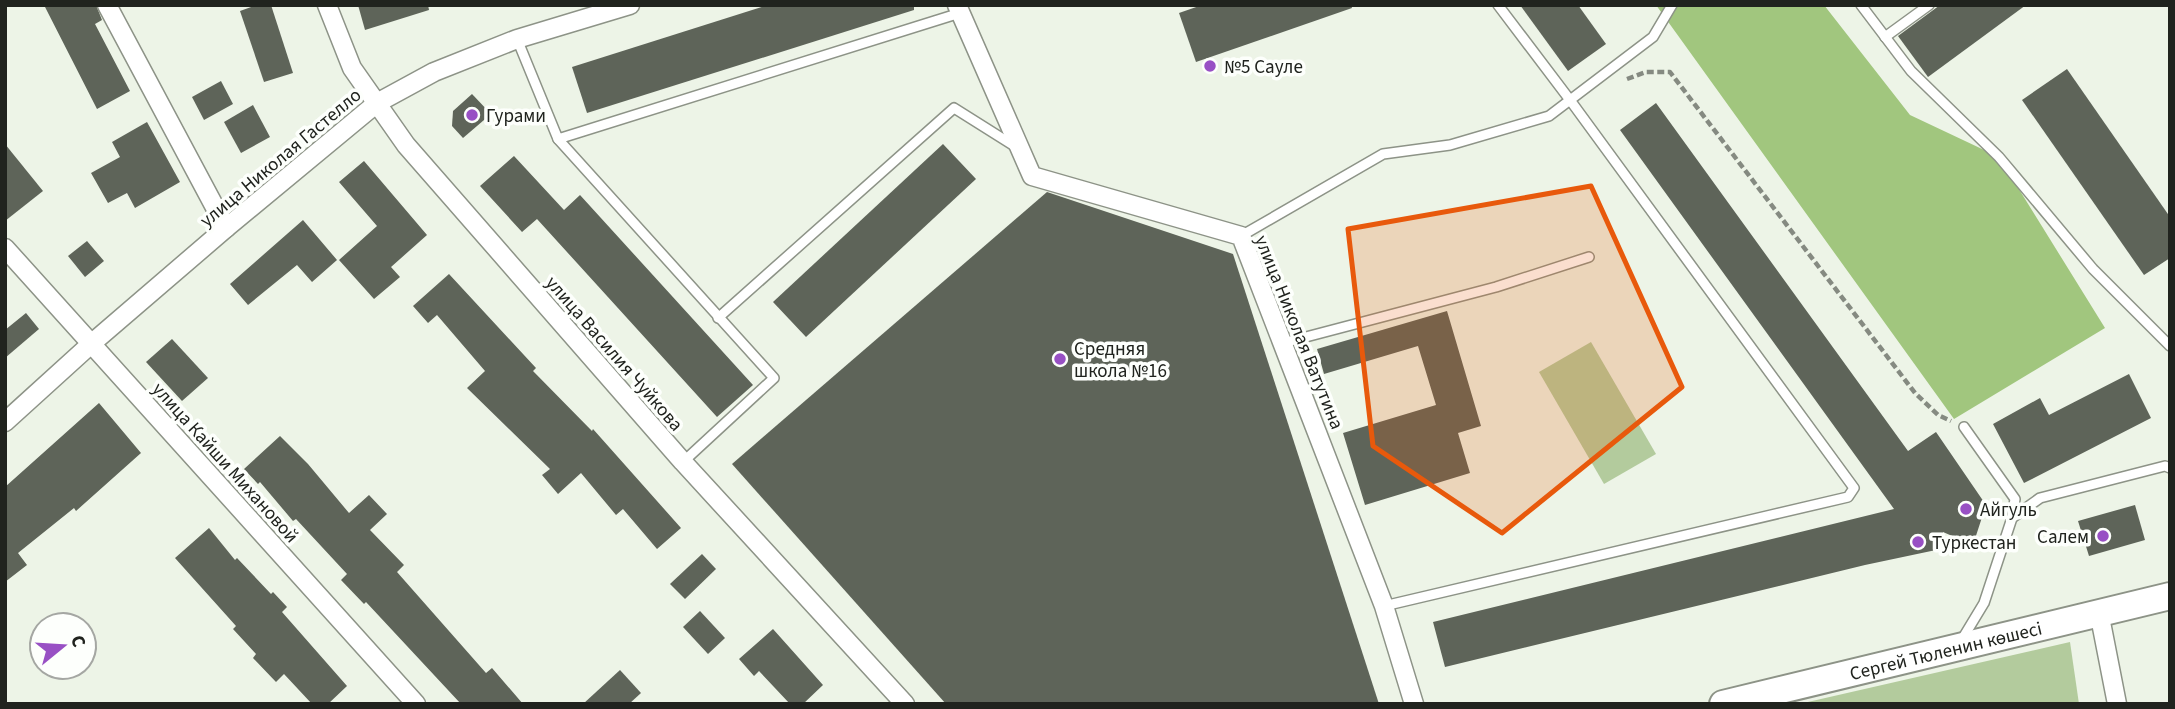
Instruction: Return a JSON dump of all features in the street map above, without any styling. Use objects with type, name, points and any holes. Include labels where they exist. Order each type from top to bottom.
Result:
[{"type":"main road","name":"Сергей Тюленин көшесі","points":[[1723,704],[2170,596]]},
{"type":"street","points":[[107,5],[226,228]]},
{"type":"street","name":"улица Василия Чуйкова","points":[[327,5],[352,68],[406,145],[683,462],[905,704]]},
{"type":"street","name":"улица Николая Гастелло","points":[[5,422],[226,228],[377,103],[434,72],[517,39],[630,5]]},
{"type":"street","name":"улица Николая Ватутина","points":[[959,9],[1032,176],[1241,236],[1384,606],[1414,704]]},
{"type":"street","name":"улица Кайши Михановой","points":[[5,248],[416,704]]},
{"type":"street","points":[[2099,612],[2117,704]]},
{"type":"lane","points":[[1384,606],[1848,497],[1854,488],[1498,5]]},
{"type":"lane","points":[[1241,236],[1383,154],[1450,145],[1549,116],[1654,37],[1672,5]]},
{"type":"lane","points":[[1861,5],[1911,71],[1999,157],[2093,269],[2170,346]]},
{"type":"lane","points":[[1885,37],[1929,5]]},
{"type":"lane","points":[[558,139],[959,9]]},
{"type":"lane","points":[[517,39],[558,139],[774,378],[683,462]]},
{"type":"lane","points":[[719,318],[954,108],[1023,151]]},
{"type":"lane","points":[[1283,343],[1496,287],[1589,257]]},
{"type":"lane","points":[[1959,646],[1984,603],[2012,518],[2015,499],[1964,427]]},
{"type":"lane","points":[[2012,518],[2040,498],[2165,466],[2170,468]]},
{"type":"path","points":[[1621,81],[1646,72],[1670,72],[1915,393],[1938,415],[1964,427]]},
{"type":"highlighted area","points":[[1591,186],[1682,387],[1502,533],[1373,446],[1348,229]]},
{"type":"green space","points":[[1656,5],[1824,5],[1910,115],[1999,157],[2105,328],[1954,419]]},
{"type":"green space","points":[[1591,342],[1656,454],[1604,484],[1539,372]]},
{"type":"green space","points":[[2070,642],[2079,704],[1799,704]]},
{"type":"building","points":[[44,5],[96,5],[102,20],[95,24],[130,91],[97,109]]},
{"type":"building","points":[[257,5],[271,5],[293,73],[264,82],[240,11]]},
{"type":"building","points":[[358,5],[428,5],[429,10],[365,30]]},
{"type":"building","points":[[768,5],[914,5],[914,10],[587,113],[572,67]]},
{"type":"building","points":[[1202,5],[1351,5],[1352,8],[1196,62],[1179,13]]},
{"type":"building","points":[[1520,5],[1578,5],[1606,44],[1568,71]]},
{"type":"building","points":[[1940,5],[2026,5],[1928,77],[1898,36]]},
{"type":"building","points":[[2067,69],[2170,217],[2170,258],[2144,275],[2022,100]]},
{"type":"building","points":[[221,81],[233,104],[204,120],[192,97]]},
{"type":"building","name":"Гурами","points":[[472,94],[491,114],[463,138],[452,126],[453,111]]},
{"type":"building","points":[[1656,103],[1908,451],[1936,432],[1986,505],[1973,545],[1943,532],[1936,550],[1445,667],[1433,622],[1894,509],[1620,130]]},
{"type":"building","points":[[253,105],[270,137],[241,153],[224,122]]},
{"type":"building","points":[[147,122],[180,182],[135,208],[127,193],[108,203],[91,173],[120,157],[112,142]]},
{"type":"building","points":[[5,144],[43,191],[5,221]]},
{"type":"building","points":[[943,144],[976,179],[806,337],[773,302]]},
{"type":"building","points":[[514,156],[564,210],[580,195],[753,385],[717,417],[537,219],[522,232],[480,186]]},
{"type":"building","points":[[364,161],[427,235],[391,267],[400,277],[374,299],[339,260],[377,226],[339,182]]},
{"type":"building","name":"Средняя школа №16","points":[[1047,192],[1233,254],[1379,704],[946,704],[732,464]]},
{"type":"building","points":[[303,220],[337,260],[312,282],[297,265],[248,305],[230,284]]},
{"type":"building","points":[[87,241],[104,261],[85,277],[68,256]]},
{"type":"building","points":[[449,274],[536,368],[533,371],[592,431],[593,429],[681,528],[657,549],[623,509],[616,515],[581,473],[558,494],[542,475],[550,469],[467,388],[485,371],[437,315],[428,323],[413,306]]},
{"type":"building","points":[[1447,311],[1481,426],[1458,433],[1470,473],[1365,505],[1343,433],[1436,405],[1418,346],[1324,374],[1317,349]]},
{"type":"building","points":[[26,313],[39,329],[5,358],[5,330]]},
{"type":"building","points":[[172,339],[208,378],[182,401],[146,362]]},
{"type":"building","points":[[2129,374],[2151,418],[2024,483],[1993,424],[2040,398],[2049,415]]},
{"type":"building","points":[[99,403],[141,453],[76,511],[74,508],[18,553],[27,565],[5,582],[5,487]]},
{"type":"building","points":[[280,436],[308,464],[349,513],[369,495],[387,514],[370,530],[404,565],[397,572],[486,673],[492,668],[523,704],[461,704],[366,602],[364,604],[341,580],[347,574],[296,519],[293,521],[260,482],[258,484],[244,469]]},
{"type":"building","points":[[2135,505],[2145,540],[2089,556],[2078,521]]},
{"type":"building","points":[[209,528],[235,560],[237,558],[287,607],[282,612],[347,686],[328,704],[312,704],[284,674],[276,682],[253,658],[256,654],[233,629],[236,626],[175,558]]},
{"type":"building","points":[[702,554],[716,569],[685,599],[670,584]]},
{"type":"building","points":[[700,611],[725,638],[708,654],[683,627]]},
{"type":"building","points":[[773,629],[823,685],[803,704],[790,704],[759,671],[754,676],[739,659]]},
{"type":"building","points":[[620,670],[641,693],[629,704],[583,704]]},
{"type":"place","name":"№5 Сауле","points":[[1210,66]]},
{"type":"place","name":"Гурами","points":[[472,115]]},
{"type":"place","name":"Средняя школа №16","points":[[1060,359]]},
{"type":"place","name":"Айгуль","points":[[1966,509]]},
{"type":"place","name":"Салем","points":[[2103,536]]},
{"type":"place","name":"Туркестан","points":[[1918,542]]}]
